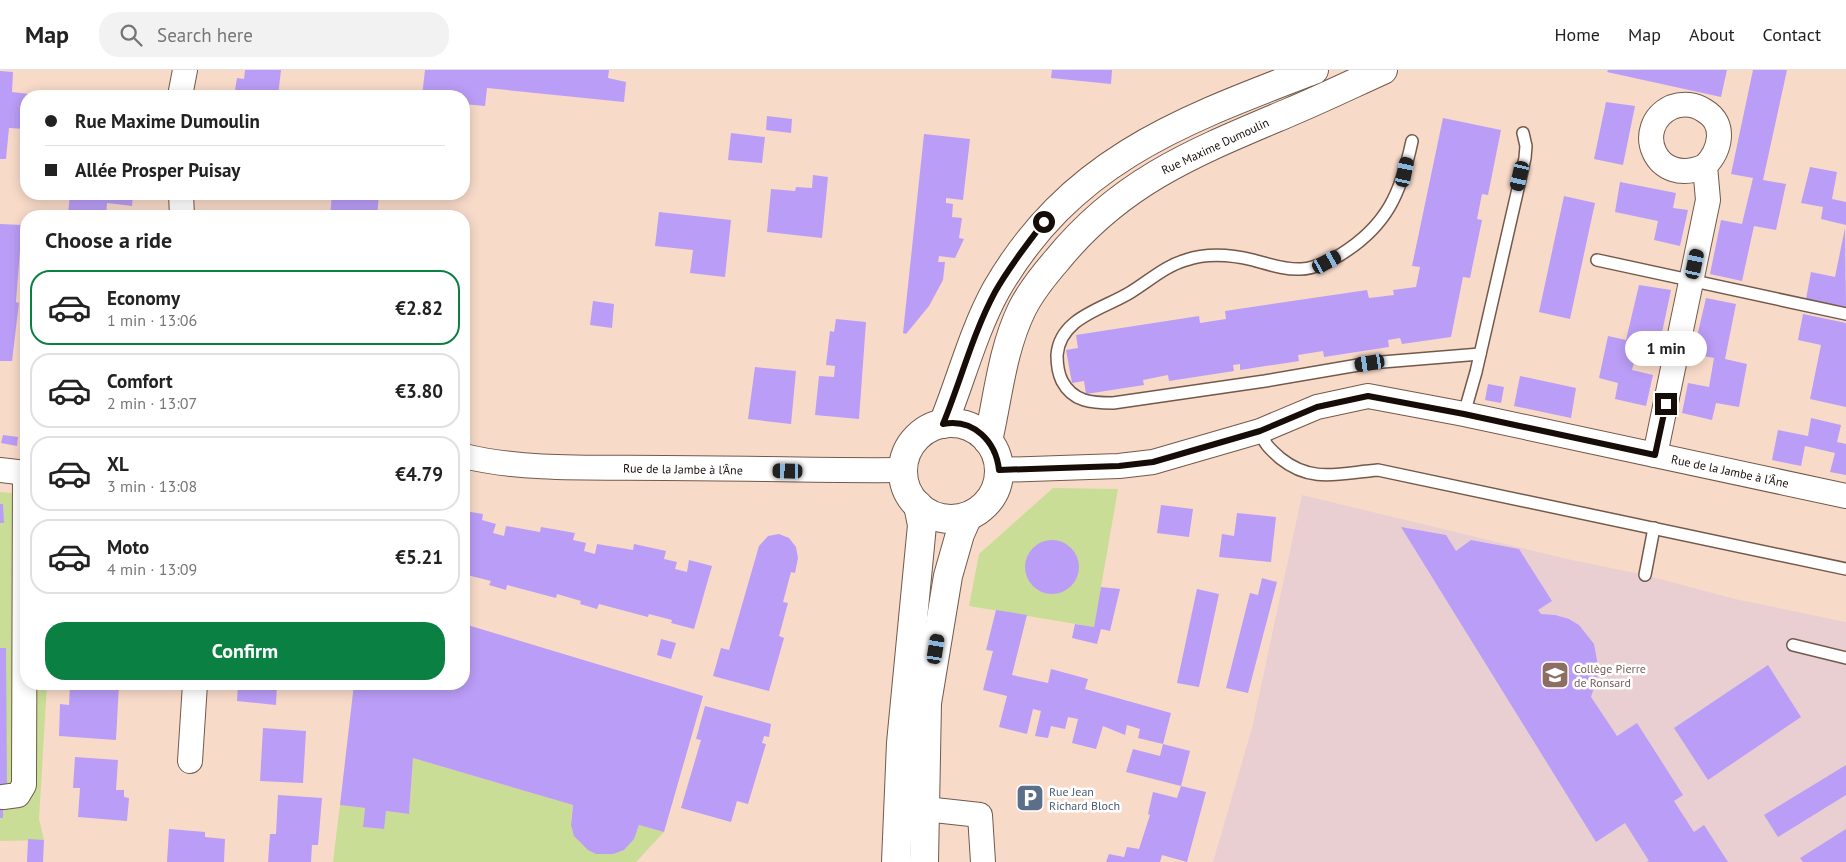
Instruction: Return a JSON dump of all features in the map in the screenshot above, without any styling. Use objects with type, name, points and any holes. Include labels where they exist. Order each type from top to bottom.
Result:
[{"type":"street","points":[[181,90],[185,70]]},
{"type":"street","points":[[943,424],[986,310],[996,290],[1022,250],[1064,202],[1095,176],[1145,142],[1218,106],[1314,70]]},
{"type":"street","name":"Rue Maxime Dumoulin","points":[[988,441],[1007,348],[1023,308],[1035,287],[1057,260],[1098,216],[1120,197],[1170,165],[1383,70]]},
{"type":"street","points":[[1655,455],[1708,200],[1705,166]]},
{"type":"street","name":"Rue de la Jambe à l'Âne","points":[[999,470],[1119,466],[1153,462],[1260,431],[1317,407],[1368,396],[1464,414],[1846,496]]},
{"type":"street","points":[[943,424],[966,425],[977,431],[988,441],[996,454],[999,470],[997,483],[991,496],[980,508],[968,516],[943,518],[932,514],[918,505],[908,491],[904,470],[906,456],[915,440],[928,430],[943,424]]},
{"type":"street","name":"Rue de la Jambe à l'Âne","points":[[470,457],[512,463],[570,466],[819,472],[904,470]]},
{"type":"street","points":[[0,470],[20,473]]},
{"type":"street","points":[[896,862],[905,691],[922,525],[918,505]]},
{"type":"street","points":[[924,862],[927,703],[948,576],[960,534],[968,516]]},
{"type":"street","points":[[3,797],[18,795],[24,785],[25,690]]},
{"type":"street","points":[[190,761],[195,690]]},
{"type":"street","points":[[899,806],[980,815],[983,862]]},
{"type":"lane","points":[[1464,414],[1480,354],[1524,158],[1526,146],[1524,133]]},
{"type":"lane","points":[[1412,142],[1405,172],[1390,207],[1369,234],[1341,254],[1327,262],[1302,270],[1226,256],[1187,259],[1170,266],[1117,301],[1075,321],[1060,342],[1057,352],[1058,372],[1067,388],[1081,400],[1094,403],[1114,402],[1266,381],[1370,363],[1480,354]]},
{"type":"lane","points":[[1597,260],[1846,314]]},
{"type":"lane","points":[[1260,431],[1264,444],[1293,469],[1313,476],[1378,470],[1846,569]]},
{"type":"lane","points":[[1645,575],[1654,528]]},
{"type":"lane","points":[[1793,645],[1846,658]]},
{"type":"shaded area","name":"Collège Pierre de Ronsard","points":[[1302,495],[1567,559],[1645,575],[1735,599],[1846,622],[1846,862],[1213,862],[1252,728]]},
{"type":"green space","points":[[1053,488],[1118,489],[1094,627],[969,606],[979,554]]},
{"type":"green space","points":[[0,492],[20,494],[20,690],[47,690],[39,819],[44,840],[0,841]]},
{"type":"green space","points":[[413,758],[573,805],[572,823],[577,837],[586,846],[598,850],[611,850],[623,845],[633,837],[639,825],[664,832],[636,862],[333,862],[340,805],[365,808],[363,827],[383,829],[386,811],[409,814]]},
{"type":"building","points":[[245,70],[281,70],[279,90],[235,90],[237,78],[244,79]]},
{"type":"building","points":[[425,70],[609,70],[608,78],[626,82],[624,102],[487,88],[485,106],[470,105],[470,90],[423,90]]},
{"type":"building","points":[[1052,70],[1112,70],[1111,84],[1051,78]]},
{"type":"building","points":[[1608,70],[1727,70],[1721,97],[1607,72]]},
{"type":"building","points":[[1753,70],[1787,70],[1763,180],[1786,184],[1776,230],[1754,226],[1742,281],[1710,274],[1721,220],[1742,224],[1753,178],[1731,174]]},
{"type":"building","points":[[0,71],[13,72],[12,92],[20,93],[20,129],[9,128],[6,159],[0,159]]},
{"type":"building","points":[[1606,102],[1635,106],[1623,165],[1594,159]]},
{"type":"building","points":[[767,116],[792,119],[791,133],[766,130]]},
{"type":"building","points":[[1443,118],[1501,130],[1488,195],[1482,194],[1477,219],[1482,220],[1470,278],[1463,277],[1451,337],[1402,344],[1400,338],[1388,340],[1389,347],[1324,357],[1323,351],[1298,355],[1299,361],[1240,370],[1240,364],[1233,365],[1234,371],[1169,381],[1168,375],[1143,380],[1144,385],[1086,394],[1084,381],[1072,383],[1066,350],[1078,348],[1076,335],[1199,316],[1200,323],[1226,319],[1225,311],[1367,290],[1369,298],[1394,295],[1393,290],[1416,287],[1420,267],[1412,266]]},
{"type":"building","points":[[731,133],[765,137],[762,163],[728,160]]},
{"type":"building","points":[[924,134],[970,139],[963,200],[946,198],[946,203],[953,204],[952,217],[962,218],[959,238],[964,239],[955,258],[939,256],[938,262],[945,262],[943,280],[929,306],[906,334],[903,333]]},
{"type":"building","points":[[1810,167],[1837,172],[1832,199],[1846,202],[1846,225],[1821,219],[1823,207],[1801,203]]},
{"type":"building","points":[[813,175],[828,177],[822,238],[767,232],[771,189],[795,191],[796,187],[812,188]]},
{"type":"building","points":[[1620,182],[1676,193],[1673,208],[1688,210],[1680,246],[1654,240],[1658,221],[1615,212]]},
{"type":"building","points":[[1564,196],[1595,203],[1570,319],[1539,312]]},
{"type":"building","points":[[69,200],[132,200],[132,206],[107,203],[106,210],[68,210]]},
{"type":"building","points":[[331,200],[378,200],[378,210],[331,210]]},
{"type":"building","points":[[659,212],[731,220],[725,277],[690,273],[693,250],[655,246]]},
{"type":"building","points":[[0,224],[20,225],[16,302],[19,303],[12,361],[0,361]]},
{"type":"building","points":[[1845,228],[1846,307],[1806,299],[1811,272],[1835,277]]},
{"type":"building","points":[[1639,285],[1671,290],[1659,347],[1639,343],[1632,370],[1653,375],[1646,406],[1615,399],[1618,383],[1599,378],[1608,336],[1626,340]]},
{"type":"building","points":[[1706,298],[1736,304],[1725,359],[1747,364],[1739,407],[1716,403],[1712,420],[1682,413],[1688,383],[1709,387],[1714,358],[1693,354]]},
{"type":"building","points":[[593,301],[614,304],[612,328],[590,325]]},
{"type":"building","points":[[1803,314],[1846,323],[1846,407],[1810,399],[1821,345],[1798,340]]},
{"type":"building","points":[[836,319],[866,322],[859,419],[815,415],[819,376],[834,377],[835,366],[826,365],[830,331],[834,332]]},
{"type":"building","points":[[755,367],[796,371],[791,424],[748,419]]},
{"type":"building","points":[[1520,376],[1576,388],[1571,418],[1514,406]]},
{"type":"building","points":[[1488,384],[1504,387],[1501,403],[1485,400]]},
{"type":"building","points":[[1811,418],[1841,425],[1837,442],[1846,444],[1846,475],[1830,472],[1835,453],[1805,446],[1801,466],[1772,460],[1778,430],[1808,436]]},
{"type":"building","points":[[3,435],[18,437],[17,446],[1,443]]},
{"type":"building","points":[[0,504],[3,504],[4,523],[0,523]]},
{"type":"building","points":[[1161,505],[1193,509],[1189,537],[1157,533]]},
{"type":"building","points":[[470,512],[483,514],[482,520],[496,524],[493,533],[504,536],[506,526],[540,532],[541,527],[575,533],[573,540],[586,543],[584,551],[595,554],[597,544],[633,550],[634,544],[666,551],[664,559],[677,562],[675,569],[687,572],[689,560],[712,566],[694,629],[671,623],[672,620],[649,614],[648,617],[599,604],[597,609],[580,604],[581,601],[557,594],[556,598],[507,585],[506,590],[489,585],[491,581],[470,576]]},
{"type":"building","points":[[1237,513],[1276,517],[1271,562],[1219,557],[1222,534],[1234,536]]},
{"type":"building","points":[[1401,527],[1446,535],[1456,551],[1471,540],[1519,549],[1552,601],[1538,610],[1541,614],[1569,619],[1579,625],[1594,644],[1599,671],[1591,697],[1617,736],[1637,723],[1683,795],[1674,801],[1694,832],[1704,825],[1728,862],[1646,862],[1649,861],[1625,823],[1596,842]]},
{"type":"building","points":[[779,534],[789,538],[796,547],[798,558],[795,573],[791,572],[783,602],[788,603],[779,636],[784,638],[769,691],[713,676],[721,648],[729,650],[759,546],[768,536]]},
{"type":"building","points":[[1047,540],[1057,540],[1067,544],[1075,552],[1079,567],[1075,582],[1067,590],[1057,594],[1047,594],[1037,590],[1029,582],[1025,572],[1025,562],[1029,552],[1037,544]]},
{"type":"building","points":[[1262,578],[1277,582],[1248,693],[1226,688],[1250,593],[1258,595]]},
{"type":"building","points":[[1101,587],[1120,589],[1110,631],[1101,629],[1097,644],[1072,638],[1075,624],[1094,627]]},
{"type":"building","points":[[1197,589],[1219,594],[1199,687],[1177,683]]},
{"type":"building","points":[[996,610],[1027,615],[1012,675],[1048,683],[1051,669],[1088,679],[1085,689],[1171,713],[1163,744],[1138,738],[1140,729],[1127,725],[1125,735],[1103,726],[1096,749],[1072,743],[1078,719],[1068,717],[1065,729],[1051,726],[1048,738],[1035,736],[1041,711],[1033,709],[1027,734],[999,727],[1007,696],[983,690],[993,651],[986,650]]},
{"type":"building","points":[[470,626],[703,696],[664,832],[639,825],[634,839],[624,850],[613,854],[596,854],[588,850],[574,836],[571,825],[573,805],[413,758],[409,814],[386,811],[384,829],[363,827],[365,808],[340,805],[353,690],[470,690]]},
{"type":"building","points":[[661,639],[676,643],[671,659],[657,655]]},
{"type":"building","points":[[0,648],[6,648],[7,790],[3,791],[3,818],[0,818]]},
{"type":"building","points":[[1768,665],[1801,717],[1708,780],[1674,728]]},
{"type":"building","points":[[70,690],[119,690],[116,740],[59,736],[60,704],[69,705]]},
{"type":"building","points":[[238,690],[277,690],[276,705],[237,701]]},
{"type":"building","points":[[705,706],[771,724],[769,737],[764,736],[762,743],[766,744],[748,804],[737,801],[731,822],[681,808],[701,740],[696,739]]},
{"type":"building","points":[[263,728],[306,731],[303,783],[260,781]]},
{"type":"building","points":[[1163,744],[1190,751],[1181,786],[1126,772],[1133,749],[1160,756]]},
{"type":"building","points":[[75,757],[118,760],[116,790],[124,790],[124,797],[129,798],[127,821],[78,817],[80,788],[73,788]]},
{"type":"building","points":[[1846,765],[1846,795],[1778,837],[1764,815]]},
{"type":"building","points":[[1181,786],[1206,792],[1187,862],[1162,855],[1160,862],[1106,862],[1109,854],[1124,857],[1127,847],[1139,849],[1150,815],[1148,814],[1153,792],[1177,798]]},
{"type":"building","points":[[278,795],[322,798],[318,845],[312,845],[311,862],[268,862],[270,834],[276,834]]},
{"type":"building","points":[[169,829],[205,832],[205,837],[225,839],[224,862],[167,862]]},
{"type":"building","points":[[1846,829],[1846,862],[1803,862],[1800,858]]},
{"type":"building","points":[[28,839],[44,840],[43,862],[27,862]]},
{"type":"place","name":"Collège Pierre de Ronsard","points":[[1555,675]]},
{"type":"place","name":"Rue Jean Richard Bloch","points":[[1030,798]]},
{"type":"route","points":[[1044,222],[1022,250],[996,290],[986,310],[943,424],[966,425],[981,434],[992,446],[996,454],[999,470],[1119,466],[1153,462],[1260,431],[1317,407],[1368,396],[1464,414],[1655,455],[1666,404]]}]
